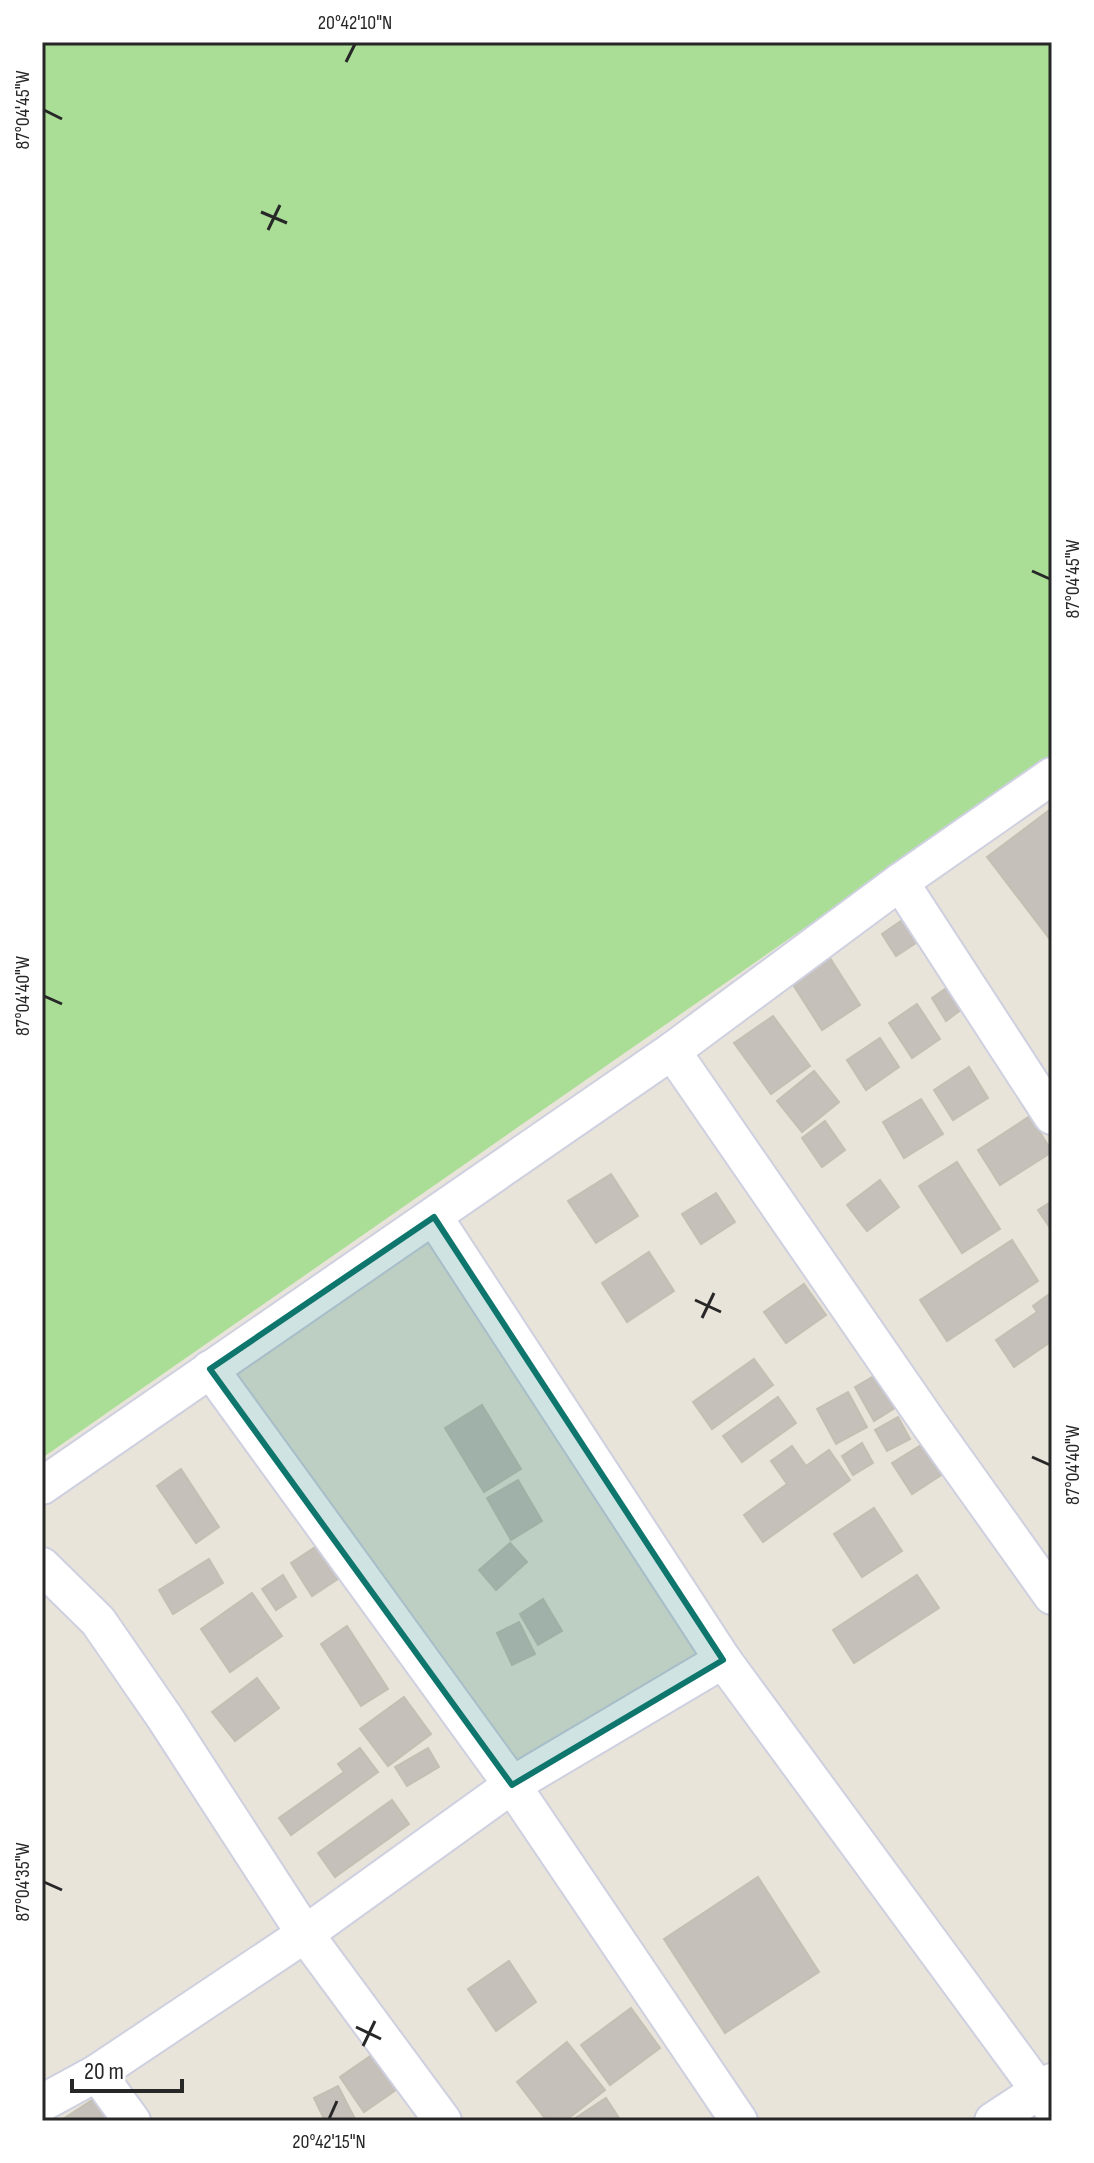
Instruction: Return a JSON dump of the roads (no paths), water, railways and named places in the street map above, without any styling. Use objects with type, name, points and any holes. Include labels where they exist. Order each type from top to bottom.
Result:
[{"type":"street","points":[[42,1486],[672,1051],[900,882],[1052,776]]},
{"type":"street","points":[[900,882],[1052,1116]]},
{"type":"street","points":[[672,1051],[1052,1596]]},
{"type":"street","points":[[434,1217],[723,1660],[1048,2093],[993,2121]]},
{"type":"street","points":[[210,1369],[512,1785],[739,2121]]},
{"type":"street","points":[[42,1566],[98,1621],[305,1934],[443,2121]]},
{"type":"street","points":[[42,2103],[97,2073],[305,1934],[512,1785],[723,1660]]},
{"type":"street","points":[[97,2073],[132,2121]]}]
